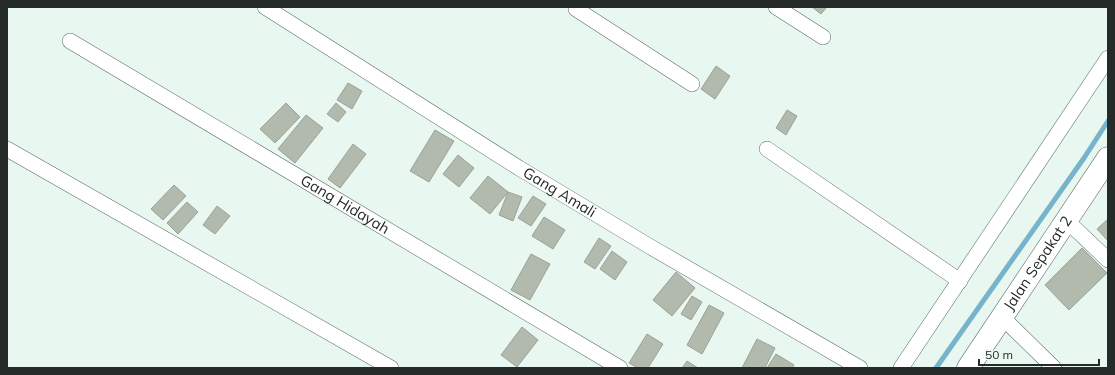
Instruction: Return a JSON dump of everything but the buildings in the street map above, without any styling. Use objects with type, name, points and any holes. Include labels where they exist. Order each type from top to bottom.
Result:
[{"type":"street","name":"Gang Amali","points":[[265,7],[519,168],[649,246],[860,368]]},
{"type":"street","points":[[576,7],[576,9],[692,84]]},
{"type":"street","points":[[776,7],[823,37]]},
{"type":"street","name":"Gang Hidayah","points":[[70,41],[620,368]]},
{"type":"street","points":[[901,368],[1108,58]]},
{"type":"street","points":[[7,149],[391,368]]},
{"type":"street","points":[[767,149],[960,281]]},
{"type":"street","name":"Jalan Sepakat 2","points":[[968,368],[1108,158]]},
{"type":"street","points":[[1066,220],[1108,260]]},
{"type":"street","points":[[1002,317],[1054,368]]},
{"type":"waterway","points":[[936,368],[1084,158],[1108,121]]}]
